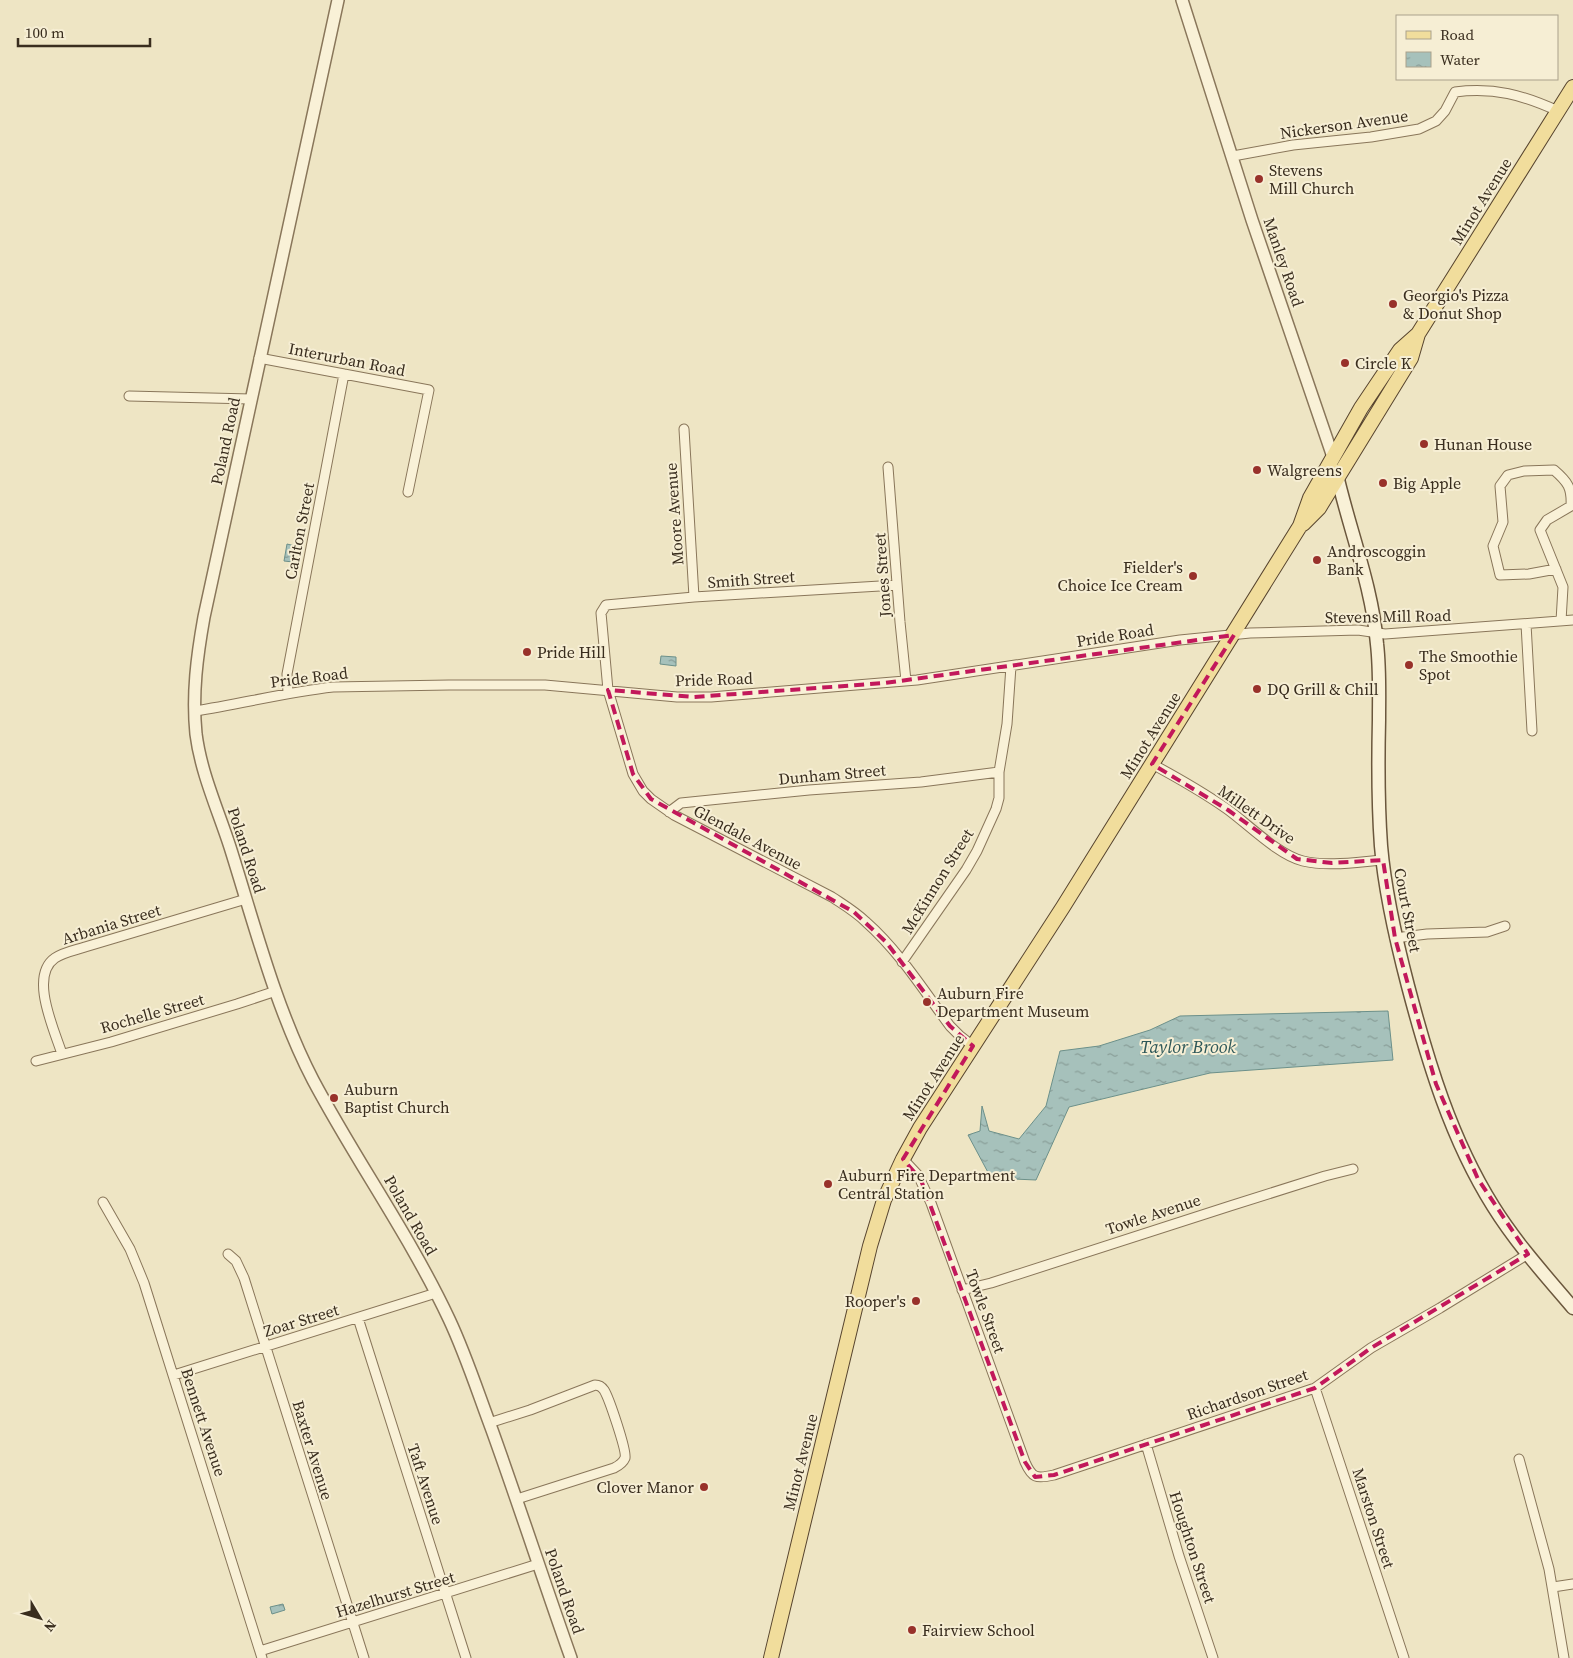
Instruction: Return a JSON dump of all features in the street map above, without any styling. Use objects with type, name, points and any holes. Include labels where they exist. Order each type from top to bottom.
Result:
[{"type":"main road","name":"Minot Avenue","points":[[1300,526],[1319,508],[1338,478],[1410,358],[1418,334],[1573,87]]},
{"type":"main road","name":"Minot Avenue","points":[[771,1658],[870,1246],[884,1200],[903,1159],[920,1128],[1234,635],[1300,526],[1310,498],[1361,408],[1400,350],[1418,334]]},
{"type":"main road","name":"Manley Road","points":[[1333,457],[1338,478]]},
{"type":"main road","name":"Court Street","points":[[1338,478],[1369,591],[1376,633],[1379,670],[1378,784],[1383,860],[1396,938],[1417,1021],[1445,1109],[1492,1205],[1528,1254],[1573,1308]]},
{"type":"street","name":"Poland Road","points":[[338,0],[204,617],[196,671],[196,736],[202,761],[246,899],[296,1046],[344,1136],[402,1230],[436,1293],[462,1348],[517,1499],[571,1658]]},
{"type":"street","name":"Manley Road","points":[[1182,0],[1252,220],[1333,457]]},
{"type":"street","name":"Nickerson Avenue","points":[[1232,156],[1293,145],[1371,137],[1419,129],[1436,121],[1455,92],[1494,90],[1519,95],[1558,111]]},
{"type":"street","name":"Interurban Road","points":[[259,358],[429,390],[408,492]]},
{"type":"street","name":"Carlton Street","points":[[288,693],[287,674],[344,374]]},
{"type":"street","points":[[129,396],[251,399]]},
{"type":"street","name":"Moore Avenue","points":[[684,429],[694,597]]},
{"type":"street","name":"Jones Street","points":[[888,467],[906,681]]},
{"type":"street","points":[[1556,569],[1530,574],[1500,575],[1493,546],[1503,522],[1500,486],[1508,475],[1524,471],[1554,470],[1563,478],[1572,492],[1571,506],[1547,520],[1540,530],[1556,569],[1563,587],[1561,621]]},
{"type":"street","name":"Smith Street","points":[[606,605],[694,597],[897,584]]},
{"type":"street","name":"Glendale Avenue","points":[[606,605],[601,614],[608,690],[629,762],[637,782],[651,799],[669,812],[832,897],[866,921],[902,962],[950,1026],[959,1036],[973,1046]]},
{"type":"street","name":"Stevens Mill Road","points":[[1234,635],[1358,630],[1395,634],[1573,620]]},
{"type":"street","points":[[1526,624],[1532,731]]},
{"type":"street","name":"Pride Road","points":[[195,711],[230,706],[288,693],[333,687],[545,686],[678,697],[711,697],[906,681],[1180,640],[1234,635]]},
{"type":"street","name":"McKinnon Street","points":[[902,962],[977,851],[996,809],[999,798],[999,772],[1007,724],[1012,666]]},
{"type":"street","name":"Millett Drive","points":[[1152,764],[1228,810],[1282,852],[1297,859],[1332,863],[1383,860]]},
{"type":"street","name":"Dunham Street","points":[[669,812],[682,803],[809,790],[920,782],[999,772]]},
{"type":"street","name":"Arbania Street","points":[[62,1054],[43,989],[44,971],[57,956],[246,899]]},
{"type":"street","points":[[1396,938],[1427,934],[1487,932],[1505,926]]},
{"type":"street","name":"Rochelle Street","points":[[36,1061],[110,1042],[276,991]]},
{"type":"street","name":"Towle Street","points":[[903,1159],[914,1169],[921,1180],[1025,1462],[1030,1473],[1035,1477]]},
{"type":"street","name":"Towle Avenue","points":[[962,1290],[991,1283],[1220,1208],[1353,1169]]},
{"type":"street","name":"Bennett Avenue","points":[[103,1202],[136,1263],[174,1375],[261,1654]]},
{"type":"street","name":"Baxter Avenue","points":[[228,1254],[238,1264],[266,1347],[364,1658]]},
{"type":"street","name":"Richardson Street","points":[[1035,1477],[1042,1478],[1054,1475],[1315,1388],[1372,1348],[1528,1254]]},
{"type":"street","name":"Zoar Street","points":[[174,1375],[436,1293]]},
{"type":"street","name":"Taft Avenue","points":[[358,1318],[466,1658]]},
{"type":"street","points":[[490,1423],[595,1385],[600,1385],[606,1393],[614,1414],[625,1449],[625,1459],[619,1465],[517,1499]]},
{"type":"street","name":"Marston Street","points":[[1315,1388],[1404,1658]]},
{"type":"street","name":"Houghton Street","points":[[1146,1444],[1179,1556],[1213,1658]]},
{"type":"street","points":[[1520,1459],[1543,1541],[1553,1588],[1564,1658]]},
{"type":"street","name":"Hazelhurst Street","points":[[261,1654],[538,1564]]},
{"type":"street","points":[[1553,1588],[1573,1584]]},
{"type":"highlighted area","points":[[1234,635],[1152,764],[1228,810],[1297,859],[1332,863],[1383,860],[1395,938],[1436,1084],[1478,1179],[1528,1254],[1371,1348],[1315,1388],[1054,1475],[1035,1477],[1025,1462],[921,1180],[903,1159],[973,1046],[950,1026],[886,942],[854,912],[651,799],[633,774],[608,690],[694,697],[885,683]]},
{"type":"water","points":[[287,544],[295,546],[293,562],[284,561]]},
{"type":"water","points":[[661,656],[676,657],[676,666],[660,664]]},
{"type":"water","name":"Taylor Brook","points":[[1388,1011],[1393,1060],[1210,1073],[1069,1107],[1036,1180],[991,1178],[968,1135],[980,1131],[982,1106],[989,1131],[1019,1139],[1046,1106],[1060,1051],[1099,1046],[1150,1030],[1180,1016]]},
{"type":"water","points":[[283,1604],[285,1610],[272,1614],[270,1607]]},
{"type":"place","name":"Stevens Mill Church","points":[[1259,179]]},
{"type":"place","name":"Georgio's Pizza & Donut Shop","points":[[1393,304]]},
{"type":"place","name":"Circle K","points":[[1345,363]]},
{"type":"place","name":"Hunan House","points":[[1424,444]]},
{"type":"place","name":"Walgreens","points":[[1257,470]]},
{"type":"place","name":"Big Apple","points":[[1383,483]]},
{"type":"place","name":"Androscoggin Bank","points":[[1317,560]]},
{"type":"place","name":"Fielder's Choice Ice Cream","points":[[1193,576]]},
{"type":"place","name":"Pride Hill","points":[[527,652]]},
{"type":"place","name":"The Smoothie Spot","points":[[1409,665]]},
{"type":"place","name":"DQ Grill & Chill","points":[[1257,689]]},
{"type":"place","name":"Auburn Fire Department Museum","points":[[927,1002]]},
{"type":"place","name":"Auburn Baptist Church","points":[[334,1098]]},
{"type":"place","name":"Auburn Fire Department Central Station","points":[[828,1184]]},
{"type":"place","name":"Rooper's","points":[[916,1301]]},
{"type":"place","name":"Clover Manor","points":[[704,1487]]},
{"type":"place","name":"Fairview School","points":[[912,1630]]}]
